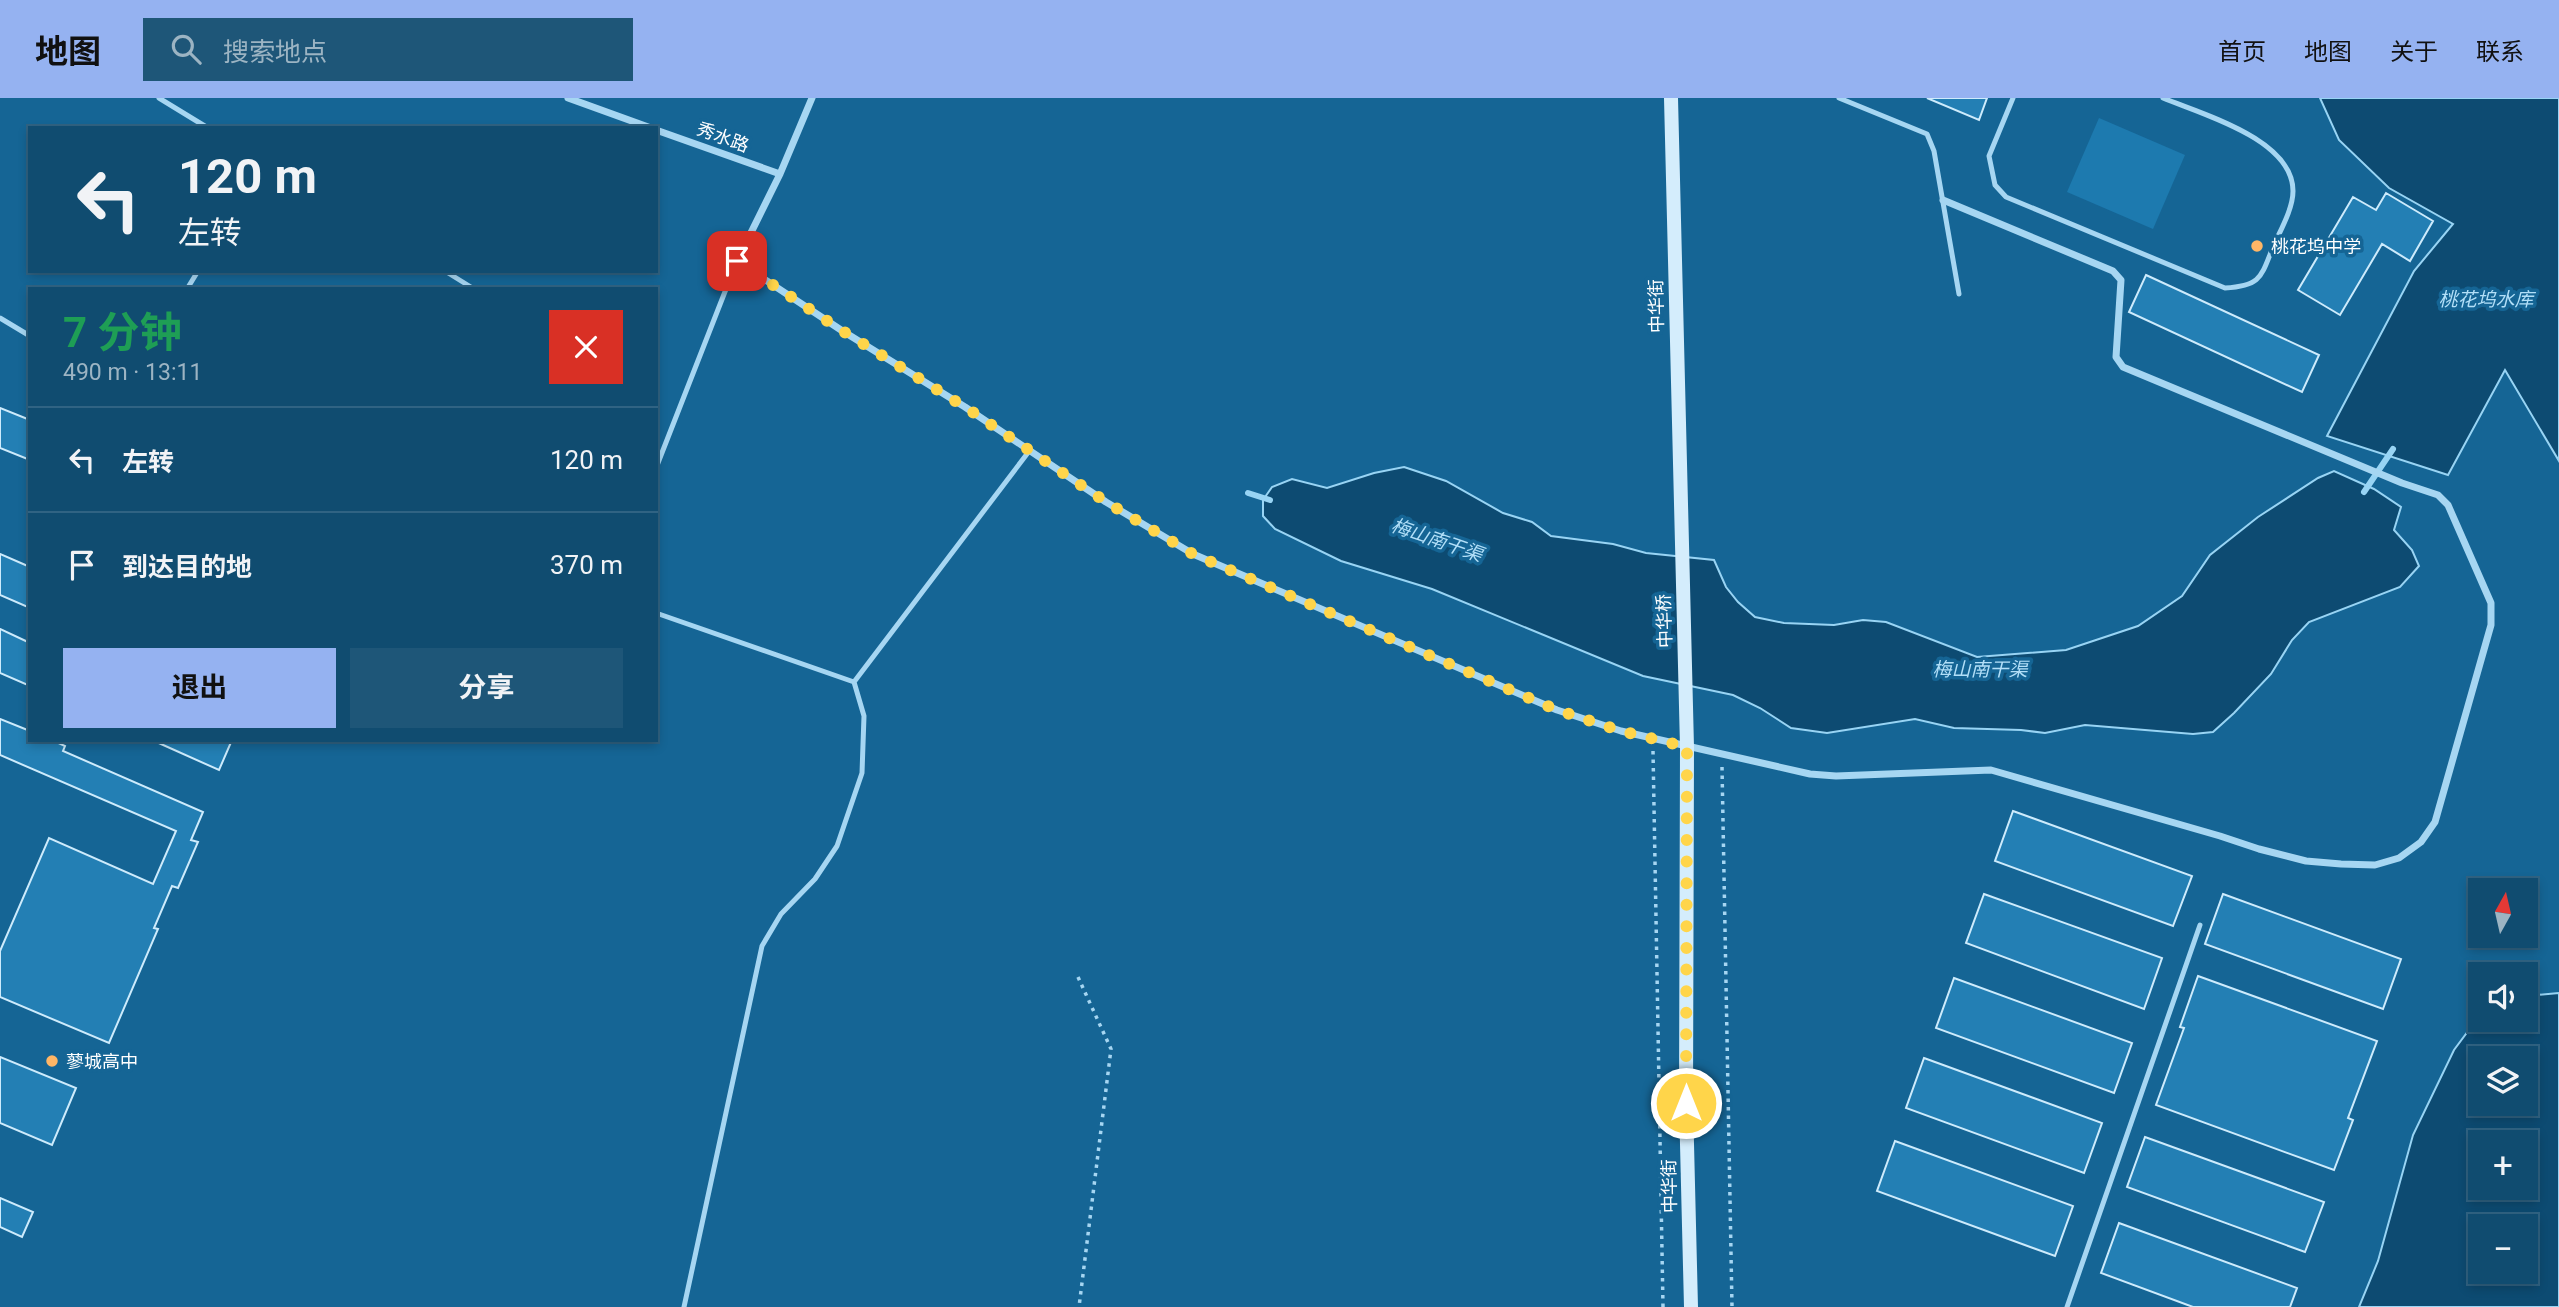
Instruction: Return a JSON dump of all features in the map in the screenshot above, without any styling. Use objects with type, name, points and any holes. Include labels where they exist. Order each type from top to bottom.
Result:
[{"type":"main road","name":"中华街","points":[[1674,99],[1679,514]]},
{"type":"main road","name":"中华桥","points":[[1679,514],[1686,728]]},
{"type":"main road","name":"中华街","points":[[1686,728],[1686,1103],[1691,1307]]},
{"type":"street","points":[[568,98],[645,126]]},
{"type":"street","points":[[813,98],[780,174],[737,261],[1106,502],[1193,554],[1557,710],[1621,731],[1810,774],[1836,776],[1991,770],[2306,861],[2375,865],[2399,858],[2421,842],[2435,822],[2491,625],[2491,603],[2448,505],[2438,495],[2402,483],[2123,367],[2116,357],[2121,280],[2113,271],[1943,200]]},
{"type":"street","name":"秀水路","points":[[658,131],[780,174]]},
{"type":"lane","points":[[159,98],[205,126]]},
{"type":"lane","points":[[1839,98],[1927,134],[1934,151],[1959,294]]},
{"type":"lane","points":[[2013,98],[1989,156],[1995,185],[2006,197],[2225,289],[2246,287],[2262,275],[2287,215],[2293,191],[2288,174],[2277,155],[2250,134],[2163,98]]},
{"type":"lane","points":[[658,463],[737,261]]},
{"type":"lane","points":[[448,273],[471,287]]},
{"type":"lane","points":[[0,318],[28,335]]},
{"type":"lane","points":[[854,682],[1030,450]]},
{"type":"lane","points":[[658,614],[854,682]]},
{"type":"lane","points":[[684,1307],[762,946],[781,914],[815,879],[837,846],[862,773],[864,716],[854,682]]},
{"type":"lane","points":[[2067,1307],[2200,925]]},
{"type":"path","points":[[1078,977],[1111,1049],[1080,1307]]},
{"type":"shaded area","points":[[2099,118],[2185,155],[2153,229],[2067,192]]},
{"type":"water","name":"桃花坞水库","points":[[2320,98],[2559,98],[2559,461],[2505,370],[2448,475],[2327,436],[2414,271],[2453,224],[2389,188],[2339,140]]},
{"type":"water","points":[[1404,467],[1446,481],[1503,513],[1532,522],[1551,536],[1613,544],[1646,553],[1714,560],[1726,587],[1755,617],[1784,623],[1834,625],[1863,620],[1886,622],[1977,657],[2066,650],[2138,626],[2182,596],[2210,555],[2258,517],[2318,478],[2334,471],[2374,489],[2401,507],[2394,530],[2412,550],[2419,566],[2400,587],[2309,622],[2292,640],[2271,674],[2213,732],[2193,734],[2085,725],[2045,733],[1954,728],[1915,719],[1827,733],[1791,728],[1733,695],[1643,676],[1432,589],[1341,561],[1275,529],[1263,516],[1263,500],[1272,487],[1292,479],[1327,488],[1374,473]]},
{"type":"water","points":[[2559,993],[2559,1307],[2359,1307],[2378,1261],[2413,1135],[2454,1050],[2468,1031],[2538,1032],[2538,995]]},
{"type":"building","points":[[1927,98],[1987,98],[1979,120]]},
{"type":"building","points":[[2386,193],[2433,221],[2410,261],[2382,244],[2340,315],[2298,290],[2353,197],[2376,210]]},
{"type":"building","points":[[2146,275],[2319,355],[2302,392],[2129,312]]},
{"type":"building","points":[[0,408],[28,419],[28,459],[0,448]]},
{"type":"building","points":[[0,554],[28,566],[28,607],[0,595]]},
{"type":"building","points":[[0,629],[28,642],[28,685],[0,673]]},
{"type":"building","points":[[0,719],[28,730],[28,742],[56,742],[65,746],[63,751],[203,812],[191,840],[198,842],[178,888],[172,886],[154,928],[158,929],[109,1043],[0,997],[0,951],[49,838],[153,884],[176,831],[0,755]]},
{"type":"building","points":[[156,742],[231,742],[219,770]]},
{"type":"building","points":[[2013,811],[2192,876],[2173,926],[1995,861]]},
{"type":"building","points":[[1984,894],[2162,958],[2144,1009],[1966,943]]},
{"type":"building","points":[[2223,894],[2401,959],[2383,1009],[2205,944]]},
{"type":"building","points":[[2198,976],[2377,1041],[2348,1118],[2353,1120],[2334,1170],[2156,1105],[2184,1028],[2180,1027]]},
{"type":"building","points":[[1954,978],[2132,1043],[2114,1093],[1936,1028]]},
{"type":"building","points":[[0,1057],[76,1088],[52,1145],[0,1123]]},
{"type":"building","points":[[1924,1058],[2102,1123],[2084,1173],[1906,1108]]},
{"type":"building","points":[[2145,1137],[2324,1202],[2305,1252],[2127,1187]]},
{"type":"building","points":[[1895,1141],[2073,1206],[2055,1256],[1877,1191]]},
{"type":"building","points":[[0,1198],[33,1212],[22,1237],[0,1227]]},
{"type":"building","points":[[2119,1223],[2297,1288],[2290,1307],[2193,1307],[2101,1273]]},
{"type":"waterway","name":"梅山南干渠","points":[[2364,492],[2393,449]]},
{"type":"waterway","name":"梅山南干渠","points":[[1248,493],[1270,500]]},
{"type":"place","name":"桃花坞中学","points":[[2257,246]]},
{"type":"place","name":"蓼城高中","points":[[52,1061]]},
{"type":"route","points":[[737,261],[965,407],[1106,502],[1193,554],[1557,710],[1621,731],[1687,747],[1686,1103]]}]
